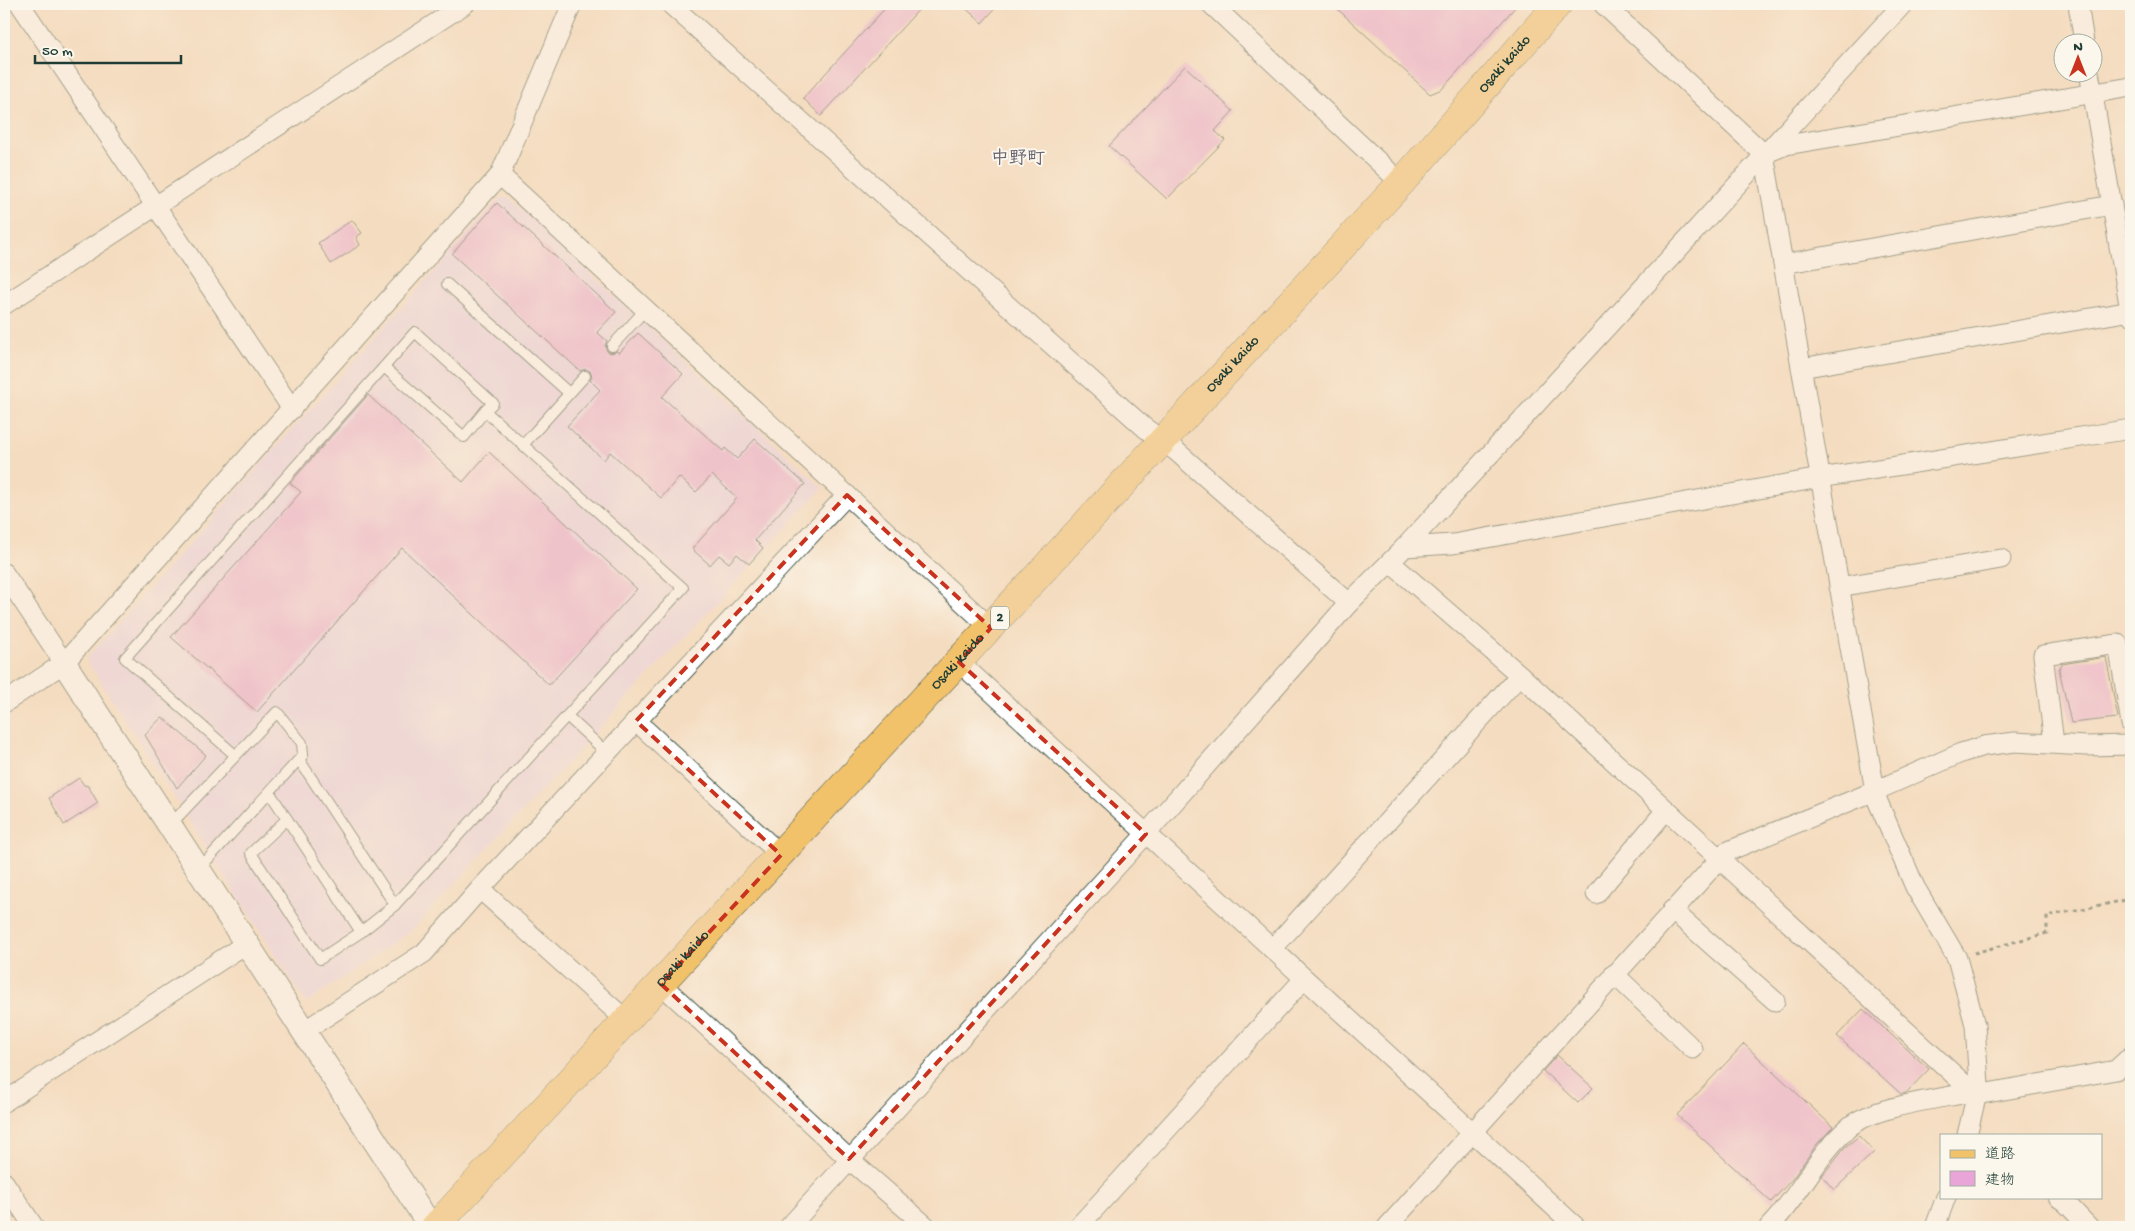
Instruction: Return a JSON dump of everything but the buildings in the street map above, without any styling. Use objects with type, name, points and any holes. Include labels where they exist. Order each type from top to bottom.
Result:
[{"type":"main road","name":"Osaki kaido","points":[[433,1227],[960,662],[1401,182],[1558,4]]},
{"type":"street","points":[[20,4],[292,409]]},
{"type":"street","points":[[4,306],[155,205],[465,4]]},
{"type":"street","points":[[4,703],[64,663],[500,175],[572,4]]},
{"type":"street","points":[[670,4],[1138,422],[1349,603]]},
{"type":"street","points":[[1211,4],[1401,182]]},
{"type":"street","points":[[1604,4],[1764,154],[1875,791],[1878,802],[1915,886],[1957,958],[1975,1025],[1979,1085],[1974,1094],[1968,1134]]},
{"type":"street","points":[[789,1227],[1146,834],[1349,603],[1391,563],[1903,4]]},
{"type":"street","points":[[2078,4],[2082,32]]},
{"type":"street","points":[[1801,368],[2131,313],[2091,82]]},
{"type":"street","points":[[1764,154],[1786,145],[2131,88]]},
{"type":"street","points":[[500,175],[991,628]]},
{"type":"street","points":[[1783,264],[2112,205]]},
{"type":"street","points":[[1405,547],[1453,544],[1820,478],[2131,429]]},
{"type":"street","points":[[304,1031],[424,953],[636,721],[847,495]]},
{"type":"street","points":[[1839,587],[2001,559]]},
{"type":"street","points":[[1391,563],[1520,675],[1974,1094]]},
{"type":"street","points":[[4,572],[433,1227]]},
{"type":"street","points":[[2054,743],[2043,655],[2118,644],[2131,724]]},
{"type":"street","points":[[960,662],[1576,1227]]},
{"type":"street","points":[[1272,949],[1520,675]]},
{"type":"street","points":[[636,721],[780,855]]},
{"type":"street","points":[[1387,1227],[1718,858],[1726,852],[1875,791],[1962,752],[1984,746],[2015,742],[2086,746],[2131,744]]},
{"type":"street","points":[[1596,894],[1666,810]]},
{"type":"street","points":[[480,890],[627,1021]]},
{"type":"street","points":[[1672,910],[1775,1001]]},
{"type":"street","points":[[4,1102],[247,943]]},
{"type":"street","points":[[1614,974],[1693,1049]]},
{"type":"street","points":[[1078,1227],[1304,979]]},
{"type":"street","points":[[661,984],[849,1159],[927,1227]]},
{"type":"street","points":[[1769,1227],[1798,1192],[1831,1145],[1849,1127],[1868,1115],[1974,1094],[2116,1070],[2131,1056]]},
{"type":"street","points":[[4,1182],[34,1227]]},
{"type":"street","points":[[1935,1227],[1946,1198]]},
{"type":"street","points":[[2059,1198],[2089,1227]]},
{"type":"lane","points":[[447,284],[570,393]]},
{"type":"lane","points":[[612,346],[646,309]]},
{"type":"lane","points":[[235,755],[125,658],[415,332],[493,404],[464,437],[384,367]]},
{"type":"lane","points":[[523,445],[585,376]]},
{"type":"lane","points":[[287,819],[251,854],[320,959],[361,932],[395,905],[683,588],[485,411]]},
{"type":"lane","points":[[170,825],[277,712],[302,744],[304,750],[300,761],[199,869]]},
{"type":"lane","points":[[566,716],[607,753]]},
{"type":"lane","points":[[300,761],[395,905]]},
{"type":"lane","points":[[270,793],[361,932]]},
{"type":"path","points":[[1957,958],[2048,933],[2047,916],[2131,899]]},
{"type":"highlighted area","points":[[847,495],[991,628],[959,662],[1146,834],[849,1159],[661,984],[781,855],[636,721]]},
{"type":"shaded area","points":[[500,198],[509,198],[823,488],[411,931],[306,1003],[86,659]]},
{"type":"district","name":"中野町","points":[[1018,159]]}]
